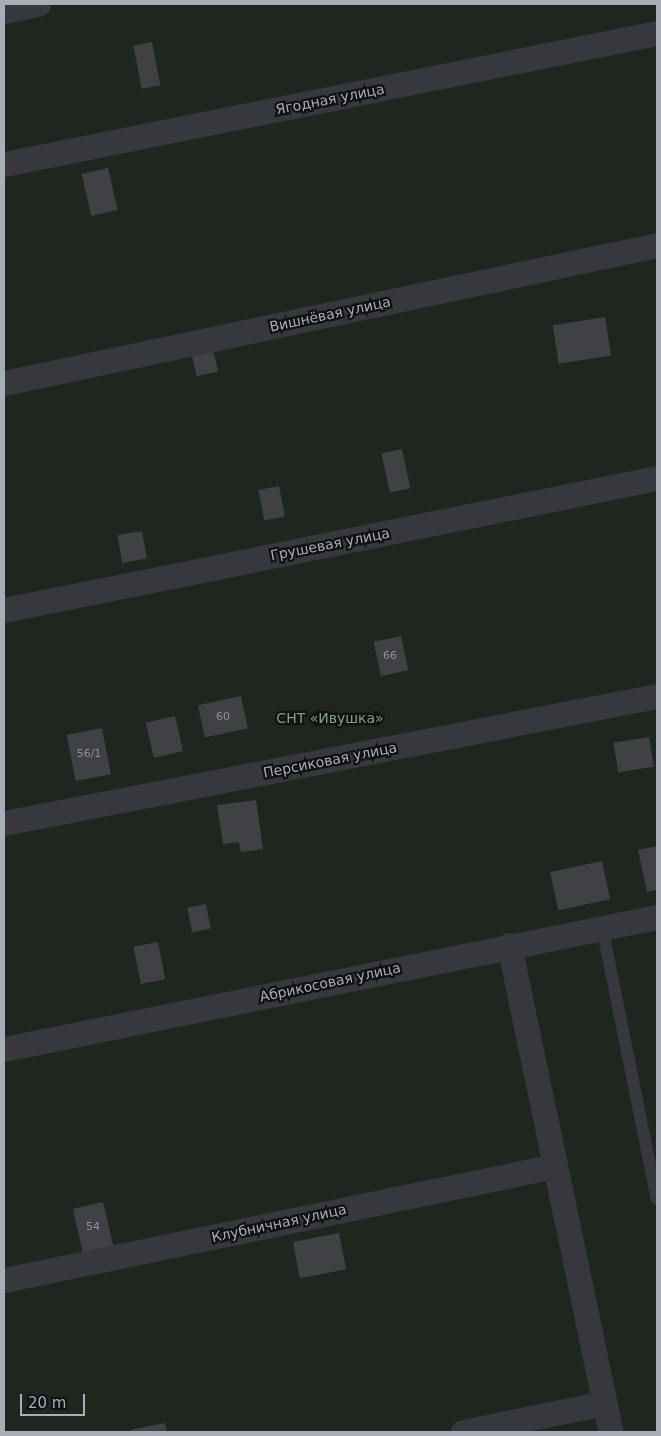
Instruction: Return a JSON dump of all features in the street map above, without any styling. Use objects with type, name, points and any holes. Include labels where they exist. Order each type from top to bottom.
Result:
[{"type":"street","points":[[4,11],[38,4]]},
{"type":"street","name":"Ягодная улица","points":[[4,164],[657,33]]},
{"type":"street","name":"Вишнёвая улица","points":[[4,383],[657,245]]},
{"type":"street","name":"Грушевая улица","points":[[4,610],[657,478]]},
{"type":"street","name":"Персиковая улица","points":[[4,823],[657,696]]},
{"type":"street","name":"Абрикосовая улица","points":[[4,1049],[509,945],[657,917]]},
{"type":"street","points":[[509,945],[611,1432]]},
{"type":"street","name":"Клубничная улица","points":[[4,1280],[555,1166]]},
{"type":"street","points":[[463,1432],[604,1402]]},
{"type":"lane","points":[[602,927],[657,1200]]},
{"type":"green space","name":"СНТ «Ивушка»","points":[[4,4],[657,4],[657,1432],[4,1432]]},
{"type":"building","points":[[152,42],[160,85],[142,89],[133,46]]},
{"type":"building","points":[[108,168],[118,210],[91,216],[82,174]]},
{"type":"building","points":[[605,317],[611,356],[559,364],[553,325]]},
{"type":"building","points":[[213,349],[218,371],[197,376],[192,354]]},
{"type":"building","points":[[402,449],[410,488],[390,492],[381,453]]},
{"type":"building","points":[[279,486],[285,516],[264,520],[258,490]]},
{"type":"building","points":[[142,531],[147,559],[122,563],[117,535]]},
{"type":"building","points":[[401,636],[408,670],[381,676],[374,642]]},
{"type":"building","points":[[241,696],[248,728],[205,737],[198,705]]},
{"type":"building","points":[[175,716],[183,751],[154,758],[146,723]]},
{"type":"building","points":[[102,728],[111,774],[76,781],[67,735]]},
{"type":"building","points":[[649,737],[654,767],[618,772],[613,743]]},
{"type":"building","points":[[256,800],[263,849],[241,852],[239,842],[223,844],[217,805]]},
{"type":"building","points":[[657,846],[657,890],[647,892],[638,850]]},
{"type":"building","points":[[602,861],[610,899],[558,910],[550,872]]},
{"type":"building","points":[[206,904],[211,929],[192,932],[187,908]]},
{"type":"building","points":[[158,942],[165,979],[141,984],[133,947]]},
{"type":"building","points":[[103,1202],[113,1246],[83,1253],[73,1209]]},
{"type":"building","points":[[339,1233],[346,1269],[300,1278],[293,1242]]},
{"type":"building","points":[[165,1423],[167,1432],[130,1432],[130,1430]]}]
